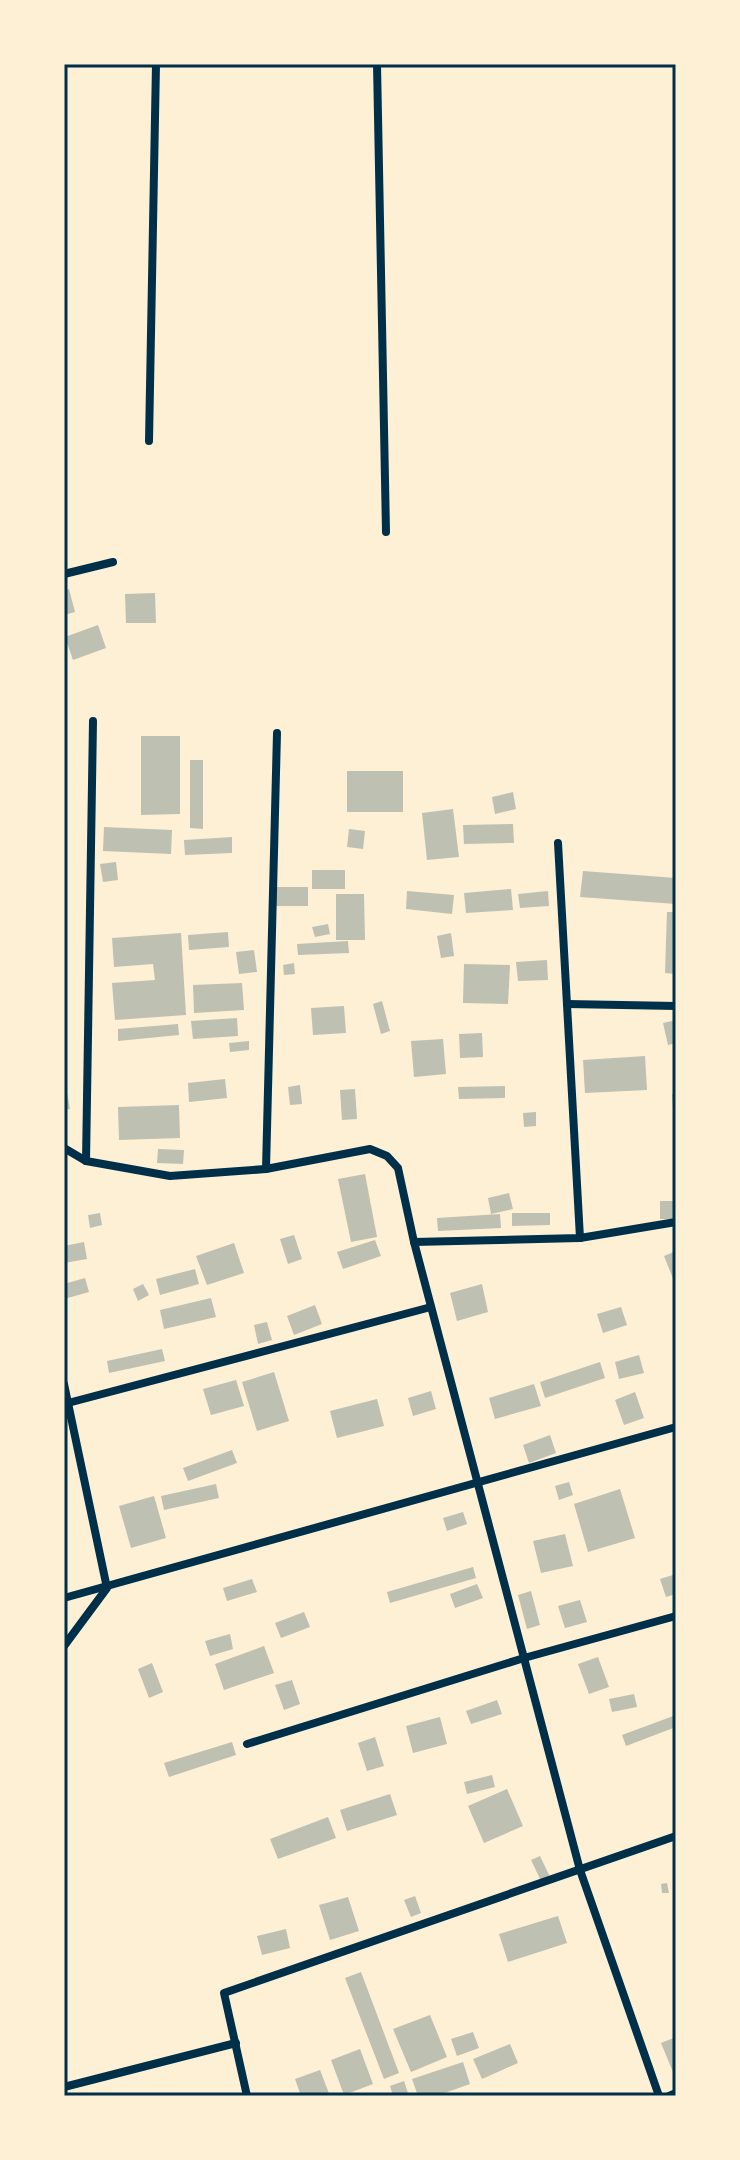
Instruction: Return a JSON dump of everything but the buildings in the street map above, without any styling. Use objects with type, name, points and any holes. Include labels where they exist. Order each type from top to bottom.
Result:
[{"type":"street","points":[[149,441],[156,64]]},
{"type":"street","points":[[377,64],[386,532]]},
{"type":"street","points":[[64,574],[113,562]]},
{"type":"street","points":[[86,1161],[93,721]]},
{"type":"street","points":[[266,1169],[277,733]]},
{"type":"street","points":[[558,843],[580,1238]]},
{"type":"street","points":[[567,1004],[676,1006]]},
{"type":"street","points":[[64,1148],[86,1161],[170,1176],[266,1169],[370,1149],[387,1156],[398,1168],[414,1242],[580,1870],[659,2096]]},
{"type":"street","points":[[414,1242],[580,1238],[676,1222]]},
{"type":"street","points":[[68,1403],[431,1307]]},
{"type":"street","points":[[64,1384],[107,1588],[64,1646]]},
{"type":"street","points":[[64,1598],[478,1485],[676,1427]]},
{"type":"street","points":[[247,1744],[524,1658],[676,1616]]},
{"type":"street","points":[[247,2096],[224,1993],[676,1836]]},
{"type":"street","points":[[64,2087],[236,2043]]},
{"type":"street","points":[[669,2096],[676,2093]]}]
